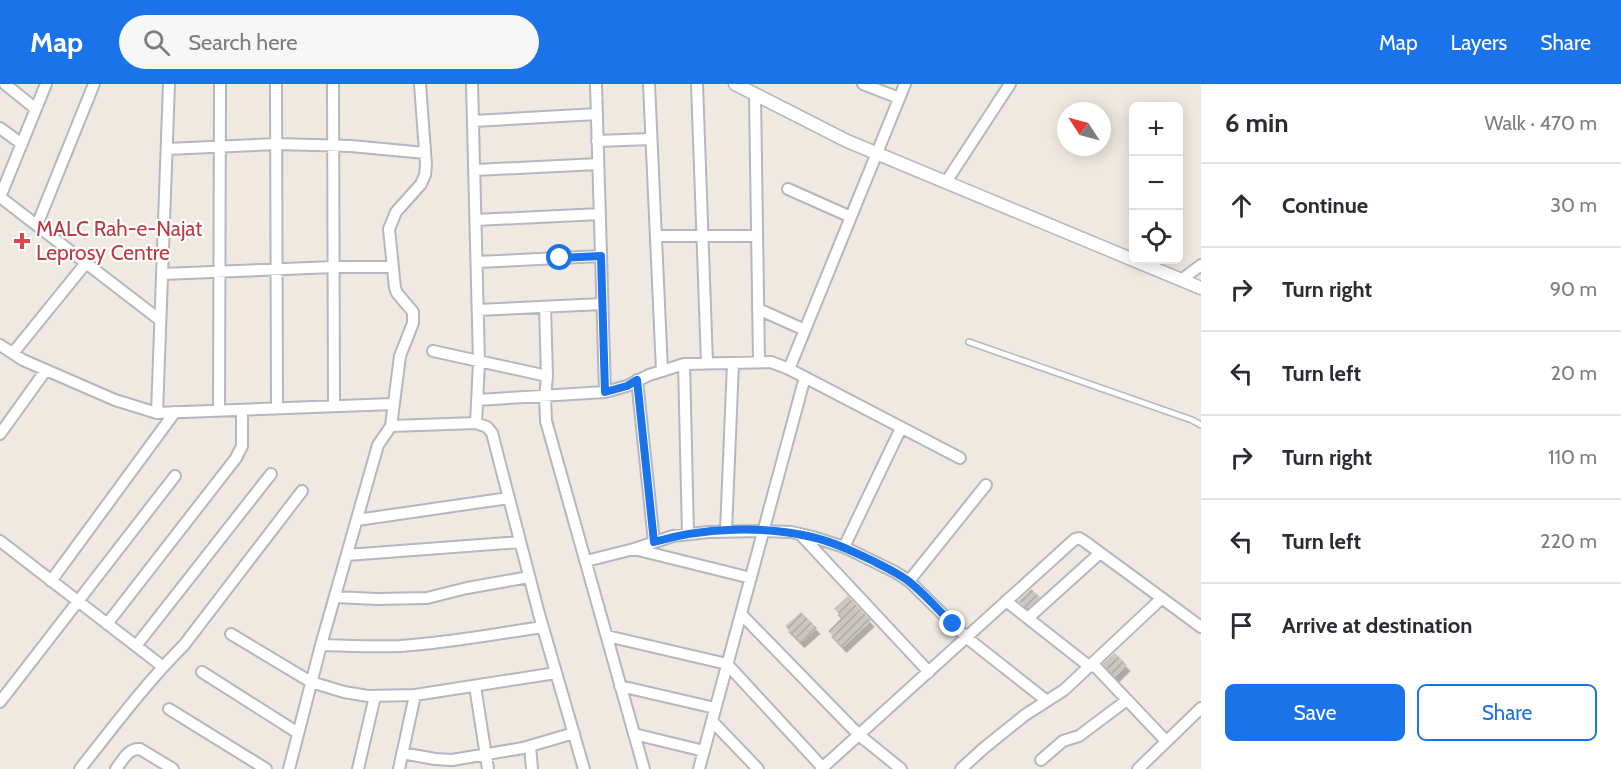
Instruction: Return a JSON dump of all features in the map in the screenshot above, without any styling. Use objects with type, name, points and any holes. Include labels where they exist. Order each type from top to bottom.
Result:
[{"type":"street","points":[[5,84],[36,109]]},
{"type":"street","points":[[46,84],[0,197],[160,320]]},
{"type":"street","points":[[37,225],[94,84]]},
{"type":"street","points":[[157,413],[169,84]]},
{"type":"street","points":[[219,411],[220,84]]},
{"type":"street","points":[[276,84],[278,408]]},
{"type":"street","points":[[333,84],[334,406]]},
{"type":"street","points":[[289,769],[321,645],[378,445],[391,426],[400,356],[413,323],[414,316],[397,293],[394,283],[389,229],[396,212],[421,184],[425,175],[420,84]]},
{"type":"street","points":[[472,84],[479,362],[476,423]]},
{"type":"street","points":[[596,84],[605,392]]},
{"type":"street","points":[[649,84],[662,371]]},
{"type":"street","points":[[697,84],[707,363]]},
{"type":"street","points":[[735,84],[847,141],[1201,288]]},
{"type":"street","points":[[863,84],[899,98]]},
{"type":"street","points":[[789,369],[905,84]]},
{"type":"street","points":[[946,182],[1010,84]]},
{"type":"street","points":[[754,94],[759,362]]},
{"type":"street","points":[[474,121],[597,114]]},
{"type":"street","points":[[0,128],[22,144]]},
{"type":"street","points":[[597,141],[651,139]]},
{"type":"street","points":[[167,149],[276,144],[363,147],[425,153]]},
{"type":"street","points":[[475,170],[598,164]]},
{"type":"street","points":[[788,189],[851,217]]},
{"type":"street","points":[[476,220],[600,214]]},
{"type":"street","points":[[656,236],[757,236]]},
{"type":"street","points":[[477,262],[601,256]]},
{"type":"street","points":[[13,353],[86,263]]},
{"type":"street","points":[[1181,280],[1201,265]]},
{"type":"street","points":[[162,274],[392,267]]},
{"type":"street","points":[[478,310],[602,304]]},
{"type":"street","points":[[544,307],[546,421],[644,769]]},
{"type":"street","points":[[758,309],[805,330]]},
{"type":"street","points":[[0,345],[23,360],[115,400],[157,413],[393,404]]},
{"type":"street","points":[[433,351],[546,376]]},
{"type":"street","points":[[477,400],[605,392],[684,364],[771,362],[805,377],[960,458]]},
{"type":"street","points":[[726,531],[733,363]]},
{"type":"street","points":[[684,364],[688,534]]},
{"type":"street","points":[[0,434],[46,370]]},
{"type":"street","points":[[699,769],[805,377]]},
{"type":"street","points":[[637,380],[654,542]]},
{"type":"street","points":[[107,624],[236,458],[242,446],[242,410]]},
{"type":"street","points":[[51,581],[176,412]]},
{"type":"street","points":[[391,426],[476,423],[487,427],[492,433],[542,627],[584,769]]},
{"type":"street","points":[[844,547],[902,428]]},
{"type":"street","points":[[136,646],[271,474]]},
{"type":"street","points":[[0,702],[176,476]]},
{"type":"street","points":[[909,581],[986,485]]},
{"type":"street","points":[[80,769],[162,666],[184,645],[302,491]]},
{"type":"street","points":[[357,520],[509,498]]},
{"type":"street","points":[[586,561],[688,534],[726,531],[791,532],[844,547],[909,581],[966,638],[1047,701]]},
{"type":"street","points":[[801,535],[929,672]]},
{"type":"street","points":[[607,636],[727,664],[822,769],[1075,539],[1079,538],[1084,541],[1201,627]]},
{"type":"street","points":[[0,542],[162,666]]},
{"type":"street","points":[[347,555],[520,542]]},
{"type":"street","points":[[634,549],[751,578]]},
{"type":"street","points":[[1028,618],[1100,553]]},
{"type":"street","points":[[335,597],[427,598],[529,577]]},
{"type":"street","points":[[961,769],[1025,715],[1064,690],[1162,598]]},
{"type":"street","points":[[1006,601],[1092,665],[1166,741]]},
{"type":"street","points":[[741,614],[859,735],[901,769]]},
{"type":"street","points":[[321,645],[403,646],[542,627]]},
{"type":"street","points":[[231,634],[311,682],[344,692],[375,696],[415,695],[556,673]]},
{"type":"street","points":[[202,672],[298,733]]},
{"type":"street","points":[[475,686],[488,769]]},
{"type":"street","points":[[620,686],[715,708]]},
{"type":"street","points":[[399,769],[415,695]]},
{"type":"street","points":[[358,769],[375,696]]},
{"type":"street","points":[[1041,760],[1063,741],[1080,736],[1127,700]]},
{"type":"street","points":[[1138,769],[1201,708]]},
{"type":"street","points":[[169,709],[266,769]]},
{"type":"street","points":[[712,721],[758,769]]},
{"type":"street","points":[[402,753],[452,760],[530,746],[574,733]]},
{"type":"street","points":[[634,734],[704,751]]},
{"type":"street","points":[[530,746],[532,769]]},
{"type":"street","points":[[116,769],[128,753],[136,748],[173,769]]},
{"type":"lane","points":[[969,342],[1201,425]]},
{"type":"building","points":[[1031,589],[1040,597],[1028,608],[1018,601]]},
{"type":"building","points":[[848,596],[871,621],[843,647],[828,631],[842,617],[834,609]]},
{"type":"building","points":[[801,612],[817,628],[801,642],[785,626]]},
{"type":"building","points":[[1115,653],[1127,665],[1115,677],[1103,664]]},
{"type":"place","name":"MALC Rah-e-Najat Leprosy Centre","points":[[22,241]]},
{"type":"route","points":[[560,258],[601,256],[605,392],[627,386],[637,380],[654,542],[688,534],[726,531],[791,532],[813,537],[844,547],[895,572],[909,581],[953,624]]}]
